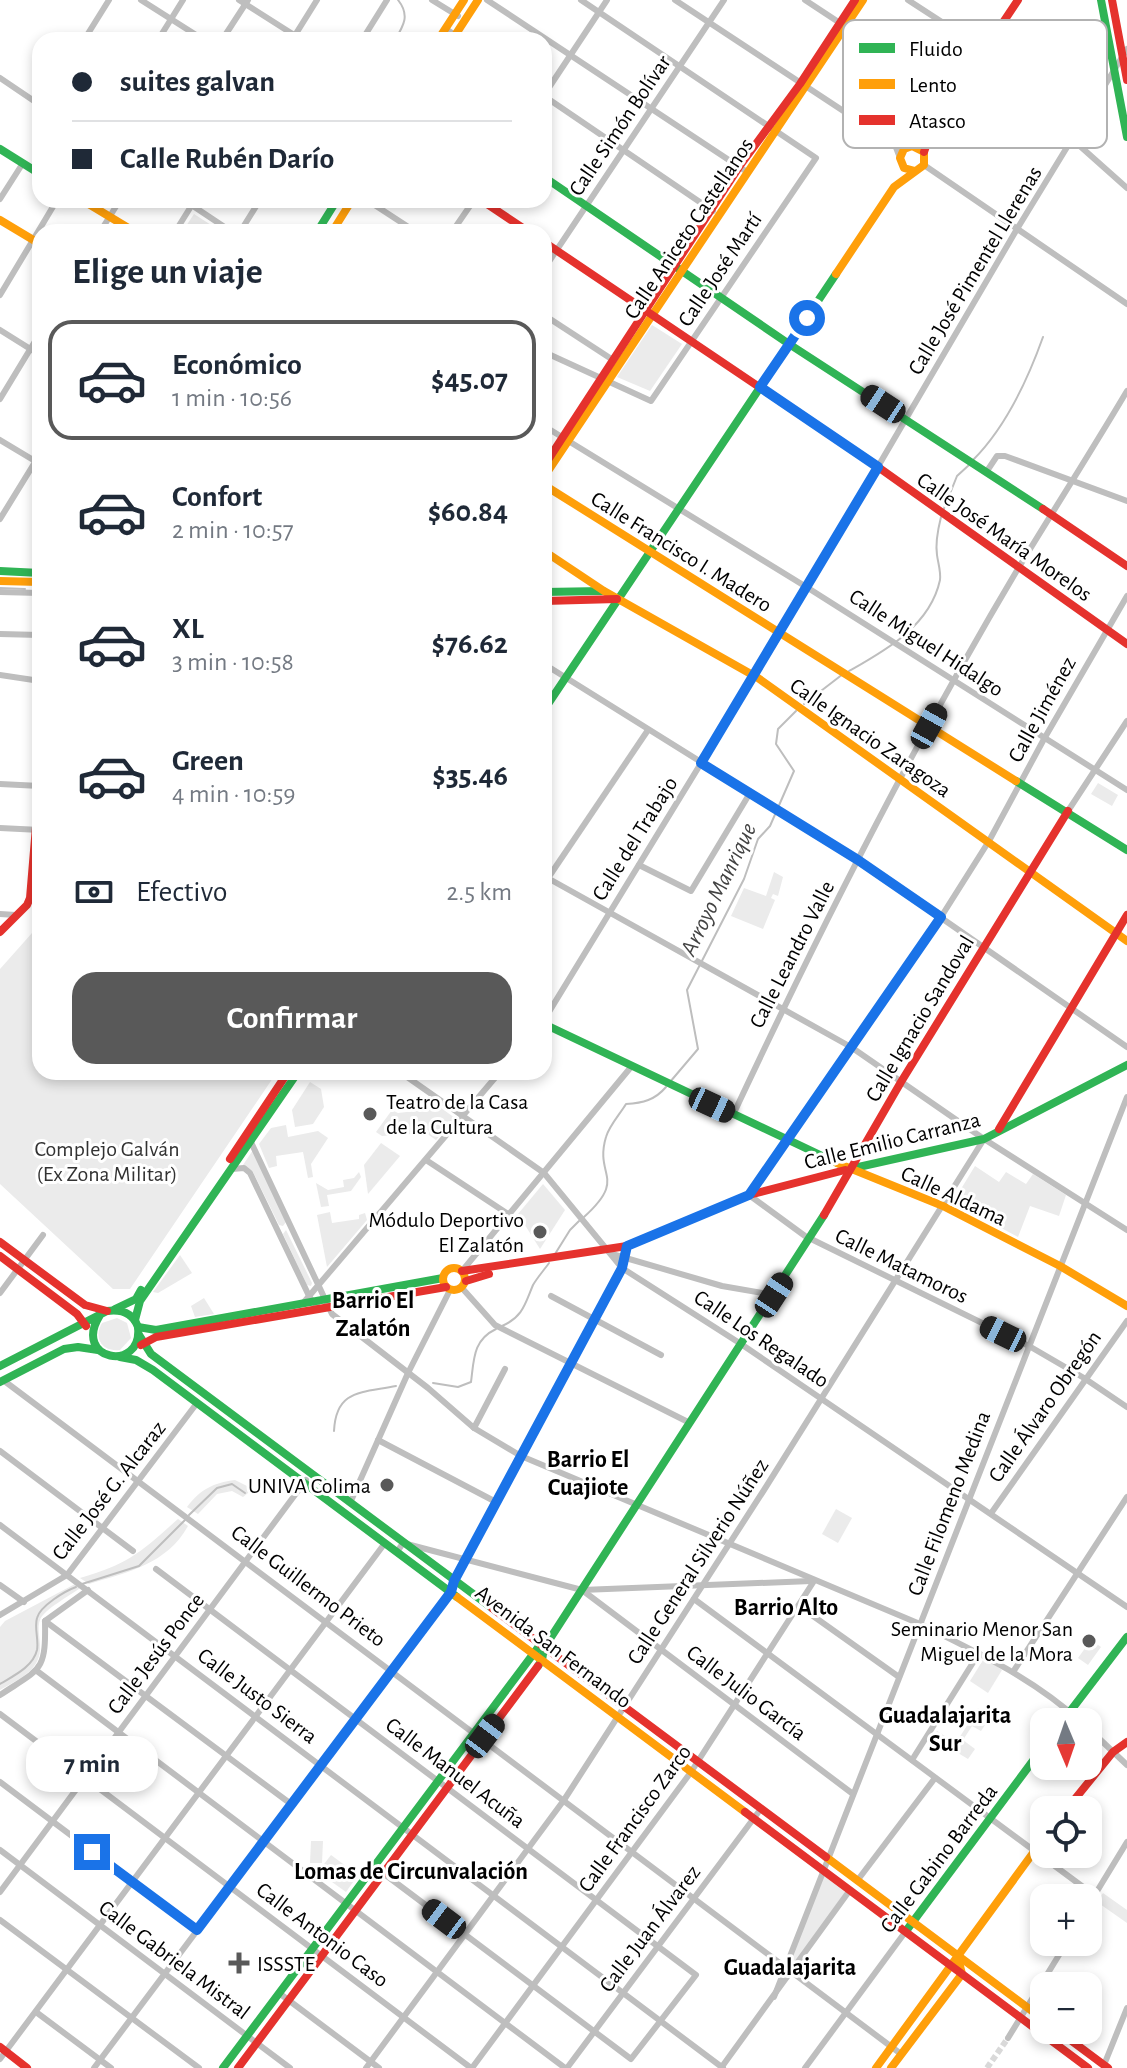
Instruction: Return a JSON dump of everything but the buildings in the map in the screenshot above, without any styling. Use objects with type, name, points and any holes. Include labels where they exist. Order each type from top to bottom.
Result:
[{"type":"main road","points":[[444,32],[464,0]]},
{"type":"main road","points":[[460,32],[478,0]]},
{"type":"main road","name":"Calle Aniceto Castellanos","points":[[845,20],[855,0]]},
{"type":"main road","name":"Calle Aniceto Castellanos","points":[[847,20],[863,0]]},
{"type":"main road","points":[[1005,20],[1018,0]]},
{"type":"main road","points":[[1101,0],[1105,20]]},
{"type":"main road","points":[[1112,0],[1125,53],[1127,80]]},
{"type":"main road","name":"Calle Aniceto Castellanos","points":[[552,463],[743,169],[843,25]]},
{"type":"main road","points":[[1107,30],[1127,137]]},
{"type":"main road","points":[[894,187],[900,160],[909,148]]},
{"type":"main road","points":[[915,148],[924,152]]},
{"type":"main road","points":[[552,698],[894,187],[924,165],[925,148]]},
{"type":"main road","points":[[0,149],[32,169]]},
{"type":"main road","points":[[900,160],[909,171],[915,171]]},
{"type":"main road","points":[[552,183],[789,344],[961,454],[1127,566]]},
{"type":"main road","points":[[95,208],[121,224]]},
{"type":"main road","points":[[493,208],[517,224]]},
{"type":"main road","points":[[0,220],[32,240]]},
{"type":"main road","name":"Calle José María Morelos","points":[[552,248],[878,467],[1127,644]]},
{"type":"main road","name":"Calle Aniceto Castellanos","points":[[605,380],[613,360],[649,313]]},
{"type":"main road","name":"Calle Aniceto Castellanos","points":[[552,456],[566,439]]},
{"type":"main road","name":"Calle Francisco I. Madero","points":[[552,490],[1127,850]]},
{"type":"main road","points":[[552,557],[604,595]]},
{"type":"main road","points":[[0,571],[32,570]]},
{"type":"main road","points":[[0,581],[32,582]]},
{"type":"main road","points":[[552,592],[604,595]]},
{"type":"main road","points":[[552,600],[604,595]]},
{"type":"main road","name":"Calle Ignacio Zaragoza","points":[[604,595],[754,675],[1127,941]]},
{"type":"main road","name":"Calle Ignacio Sandoval","points":[[223,2068],[582,1590],[810,1239],[901,1082],[1068,811]]},
{"type":"main road","points":[[0,932],[30,898],[32,882]]},
{"type":"main road","points":[[1000,1129],[1127,915]]},
{"type":"main road","name":"Calle Aldama","points":[[552,1026],[631,1067],[849,1169],[943,1206],[1060,1266],[1127,1306]]},
{"type":"main road","name":"Calle Emilio Carranza","points":[[542,1262],[479,1270],[449,1269],[446,1285],[464,1284],[480,1276],[627,1246],[749,1195],[984,1139],[1127,1065]]},
{"type":"main road","points":[[0,1366],[136,1299],[283,1080]]},
{"type":"main road","points":[[1,1380],[64,1349],[78,1347],[120,1357],[133,1349],[139,1331],[140,1301],[292,1080]]},
{"type":"main road","points":[[0,1242],[85,1305],[130,1314],[139,1331],[156,1337],[324,1304],[446,1285]]},
{"type":"main road","points":[[0,1256],[85,1322],[98,1350]]},
{"type":"main road","points":[[462,1271],[464,1284]]},
{"type":"main road","points":[[139,1331],[308,1300],[324,1304]]},
{"type":"main road","points":[[91,1336],[94,1320],[107,1311]]},
{"type":"main road","name":"Avenida San Fernando","points":[[139,1331],[151,1354],[454,1581],[539,1649],[542,1660],[691,1772],[757,1814],[826,1864],[955,1962],[962,1974],[1088,2068]]},
{"type":"main road","name":"Avenida San Fernando","points":[[120,1357],[143,1364],[451,1592],[624,1709],[697,1763],[757,1814]]},
{"type":"main road","points":[[231,1428],[237,1418]]},
{"type":"main road","points":[[1073,1708],[1127,1637]]},
{"type":"main road","points":[[238,2068],[542,1660]]},
{"type":"main road","points":[[1077,1796],[1113,1752],[1127,1742]]},
{"type":"main road","name":"Calle Gabino Barreda","points":[[909,1927],[1030,1765]]},
{"type":"main road","points":[[876,2068],[1030,1857]]},
{"type":"main road","points":[[955,1962],[1028,2009]]},
{"type":"main road","points":[[891,2068],[962,1974]]},
{"type":"main road","points":[[1076,2044],[1106,2066]]},
{"type":"main road","points":[[2,2053],[27,2068]]},
{"type":"street","points":[[89,32],[109,0]]},
{"type":"street","points":[[141,0],[191,32]]},
{"type":"street","points":[[163,32],[183,0]]},
{"type":"street","points":[[298,32],[317,0]]},
{"type":"street","points":[[367,32],[387,0]]},
{"type":"street","points":[[432,0],[465,20]]},
{"type":"street","points":[[487,0],[535,32]]},
{"type":"street","points":[[581,0],[772,128]]},
{"type":"street","points":[[552,83],[607,0]]},
{"type":"street","points":[[675,0],[843,112]]},
{"type":"street","name":"Calle Simón Bolívar","points":[[552,257],[724,0]]},
{"type":"street","points":[[805,0],[843,25]]},
{"type":"street","points":[[908,0],[939,20]]},
{"type":"street","points":[[227,32],[244,1],[286,32]]},
{"type":"street","points":[[446,29],[450,32]]},
{"type":"street","points":[[552,43],[743,169]]},
{"type":"street","name":"Calle José Pimentel Llerenas","points":[[1107,83],[1125,53]]},
{"type":"street","points":[[0,78],[32,100]]},
{"type":"street","points":[[1107,86],[1127,80]]},
{"type":"street","points":[[552,100],[715,213]]},
{"type":"street","name":"Calle José Martí","points":[[605,380],[651,401],[816,158],[772,128]]},
{"type":"street","points":[[896,148],[900,160]]},
{"type":"street","name":"Calle José Pimentel Llerenas","points":[[780,634],[1066,148]]},
{"type":"street","points":[[1082,148],[1127,188]]},
{"type":"street","points":[[0,199],[23,163]]},
{"type":"street","points":[[924,165],[1127,304]]},
{"type":"street","points":[[105,224],[115,208]]},
{"type":"street","points":[[200,208],[221,224]]},
{"type":"street","points":[[379,208],[404,224]]},
{"type":"street","points":[[0,295],[32,248]]},
{"type":"street","points":[[552,320],[613,360]]},
{"type":"street","points":[[0,330],[31,349],[0,399]]},
{"type":"street","points":[[552,356],[605,380]]},
{"type":"street","name":"Calle Leandro Valle","points":[[733,1115],[783,1008],[929,726],[1019,568],[1127,391]]},
{"type":"street","name":"Calle Miguel Hidalgo","points":[[552,431],[1127,790]]},
{"type":"street","points":[[0,440],[32,459]]},
{"type":"street","points":[[983,469],[997,456],[1005,456],[1127,501]]},
{"type":"street","points":[[0,519],[32,472]]},
{"type":"street","points":[[0,592],[32,593]]},
{"type":"street","name":"Calle Jiménez","points":[[749,1195],[941,917],[989,841],[1127,596]]},
{"type":"street","points":[[0,634],[32,635]]},
{"type":"street","name":"Calle del Trabajo","points":[[552,1008],[780,634]]},
{"type":"street","points":[[552,669],[858,860],[1127,1047]]},
{"type":"street","points":[[0,675],[32,680]]},
{"type":"street","points":[[1068,811],[1127,721]]},
{"type":"street","points":[[552,869],[648,730]]},
{"type":"street","points":[[0,784],[32,786]]},
{"type":"street","points":[[639,865],[691,891],[750,793]]},
{"type":"street","points":[[0,828],[32,832]]},
{"type":"street","points":[[552,883],[851,1047],[984,1139],[1127,1230]]},
{"type":"street","points":[[0,914],[18,915]]},
{"type":"street","points":[[462,1271],[631,1067]]},
{"type":"street","name":"Calle Los Regalado","points":[[411,1080],[544,1173],[622,1268],[992,1512],[1127,1607]]},
{"type":"street","points":[[308,1300],[493,1080]]},
{"type":"street","name":"Calle Filomeno Medina","points":[[774,1997],[1127,1097]]},
{"type":"street","name":"Calle General Silverio Núñez","points":[[368,2065],[564,1800],[984,1139]]},
{"type":"street","points":[[250,1140],[324,1304],[407,1377],[428,1388],[474,1428],[521,1456],[920,1624],[1013,1672],[1064,1708]]},
{"type":"street","points":[[426,1160],[508,1214]]},
{"type":"street","points":[[229,1170],[244,1168],[250,1173],[308,1300]]},
{"type":"street","points":[[759,1180],[761,1189],[767,1190]]},
{"type":"street","name":"Calle Matamoros","points":[[749,1195],[810,1239],[1029,1346],[1127,1407]]},
{"type":"street","points":[[279,1231],[290,1226]]},
{"type":"street","points":[[0,1293],[43,1235]]},
{"type":"street","points":[[94,2068],[451,1592],[465,1559],[622,1268],[627,1246]]},
{"type":"street","points":[[609,1250],[624,1258],[722,1286],[774,1295]]},
{"type":"street","points":[[464,1284],[495,1325],[690,1423]]},
{"type":"street","points":[[350,1503],[446,1285]]},
{"type":"street","points":[[551,1296],[661,1355]]},
{"type":"street","name":"Calle Álvaro Obregón","points":[[992,1512],[1127,1321]]},
{"type":"street","points":[[474,1428],[505,1369]]},
{"type":"street","name":"Calle Guillermo Prieto","points":[[1,1380],[183,1513],[901,2054]]},
{"type":"street","name":"Calle José G. Alcaraz","points":[[0,1615],[70,1576],[102,1528],[197,1403]]},
{"type":"street","points":[[378,1440],[496,1502]]},
{"type":"street","points":[[0,1451],[133,1551]]},
{"type":"street","name":"Calle Jesús Ponce","points":[[0,1892],[311,1474]]},
{"type":"street","points":[[1013,1672],[1127,1497]]},
{"type":"street","name":"Calle Justo Sierra","points":[[0,1525],[722,2068]]},
{"type":"street","points":[[2,2053],[36,2012],[392,1534]]},
{"type":"street","points":[[397,1552],[403,1543],[582,1590],[814,1581]]},
{"type":"street","name":"Calle Manuel Acuña","points":[[156,1569],[696,1975],[660,2021]]},
{"type":"street","name":"Calle Francisco Zarco","points":[[471,2068],[691,1772],[814,1581]]},
{"type":"street","points":[[0,1585],[24,1602]]},
{"type":"street","points":[[45,1621],[87,1589]]},
{"type":"street","name":"Calle Julio García","points":[[582,1590],[853,1794]]},
{"type":"street","points":[[694,1599],[1030,1848]]},
{"type":"street","points":[[799,1606],[899,1677]]},
{"type":"street","points":[[0,1695],[37,1671],[45,1652],[45,1621]]},
{"type":"street","points":[[45,1621],[291,1804]]},
{"type":"street","points":[[912,1760],[979,1653]]},
{"type":"street","points":[[37,1671],[566,2068]]},
{"type":"street","name":"Calle Antonio Caso","points":[[0,1714],[471,2068]]},
{"type":"street","points":[[1102,1741],[1127,1765]]},
{"type":"street","points":[[722,2068],[935,1778]]},
{"type":"street","points":[[0,1782],[197,1930]]},
{"type":"street","name":"Calle Juan Álvarez","points":[[566,2068],[757,1814]]},
{"type":"street","points":[[1101,1884],[1127,1842]]},
{"type":"street","name":"Calle Gabriela Mistral","points":[[0,1850],[290,2068]]},
{"type":"street","points":[[1057,1868],[1079,1884]]},
{"type":"street","points":[[383,1873],[631,2059],[660,2021]]},
{"type":"street","points":[[0,1920],[199,2068]]},
{"type":"street","name":"Calle Gabino Barreda","points":[[805,2068],[909,1927]]},
{"type":"street","points":[[1008,2038],[1059,1956]]},
{"type":"street","points":[[279,1993],[368,2065],[379,2068]]},
{"type":"street","points":[[1106,2066],[1127,2008]]},
{"type":"street","points":[[36,2012],[111,2068]]},
{"type":"green space","points":[[194,214],[210,224],[187,224]]},
{"type":"green space","points":[[652,325],[682,344],[650,391],[617,377]]},
{"type":"green space","points":[[1098,783],[1118,795],[1112,806],[1091,794]]},
{"type":"green space","points":[[774,872],[783,877],[778,896],[773,894],[771,898],[775,900],[763,929],[731,916],[744,888],[766,896]]},
{"type":"green space","name":"Complejo Galván (Ex Zona Militar)","points":[[32,933],[32,1080],[272,1080],[130,1289],[113,1289],[0,1184],[0,969]]},
{"type":"green space","points":[[310,1082],[321,1089],[324,1107],[313,1124],[295,1127],[292,1110]]},
{"type":"green space","points":[[441,1108],[455,1118],[436,1140],[426,1133],[382,1136],[376,1132],[392,1110],[398,1113]]},
{"type":"green space","points":[[286,1125],[288,1137],[318,1131],[328,1138],[311,1164],[313,1177],[308,1178],[303,1152],[276,1156],[277,1166],[269,1168],[259,1144],[271,1128]]},
{"type":"green space","points":[[381,1143],[400,1156],[368,1194],[364,1165]]},
{"type":"green space","points":[[253,1150],[286,1222],[283,1226],[279,1225],[253,1172],[243,1165]]},
{"type":"green space","points":[[975,1166],[999,1182],[1006,1172],[1026,1184],[1033,1174],[1066,1195],[1059,1216],[1030,1206],[1018,1237],[953,1202]]},
{"type":"green space","points":[[359,1172],[361,1177],[351,1191],[327,1195],[329,1206],[321,1207],[316,1183],[328,1190],[344,1187],[343,1180],[354,1178]]},
{"type":"green space","name":"Módulo Deportivo El Zalatón","points":[[543,1184],[565,1210],[540,1249],[518,1214]]},
{"type":"green space","points":[[330,1212],[332,1223],[359,1219],[359,1215],[365,1213],[367,1220],[327,1267],[317,1215]]},
{"type":"green space","points":[[286,1230],[311,1286],[307,1285],[283,1234]]},
{"type":"green space","points":[[180,1255],[192,1273],[158,1293],[153,1292]]},
{"type":"green space","points":[[204,1298],[214,1314],[195,1317],[191,1306]]},
{"type":"green space","points":[[117,1318],[127,1323],[131,1338],[120,1350],[108,1349],[99,1339],[99,1329],[102,1323]]},
{"type":"green space","points":[[235,1480],[253,1489],[243,1497],[232,1491],[217,1494],[198,1514],[187,1507],[208,1488]]},
{"type":"green space","points":[[836,1509],[852,1518],[838,1543],[822,1534]]},
{"type":"green space","points":[[178,1519],[188,1526],[158,1558],[89,1584],[80,1578],[111,1568],[134,1556]]},
{"type":"green space","points":[[75,1584],[80,1588],[42,1616],[40,1654],[33,1667],[22,1678],[0,1690],[0,1627],[5,1621]]},
{"type":"green space","points":[[1091,1640],[1101,1647],[1088,1665],[1078,1658]]},
{"type":"green space","points":[[986,1659],[1002,1670],[988,1693],[970,1681]]},
{"type":"green space","points":[[978,1708],[991,1716],[981,1731],[972,1726],[963,1740],[975,1749],[968,1759],[933,1738],[937,1731],[956,1743]]},
{"type":"green space","points":[[311,1841],[323,1841],[322,1863],[310,1863]]},
{"type":"green space","points":[[331,1855],[358,1875],[346,1892],[318,1872]]},
{"type":"green space","points":[[823,1875],[845,1892],[793,1966],[789,1963]]},
{"type":"green space","points":[[1102,1894],[1127,1910],[1127,1923],[1102,1906]]},
{"type":"waterway","points":[[398,0],[404,10],[400,32]]},
{"type":"waterway","name":"Arroyo Manrique","points":[[973,460],[1014,402],[1043,337]]},
{"type":"waterway","name":"Arroyo Manrique","points":[[943,511],[957,476],[969,465]]},
{"type":"waterway","name":"Arroyo Manrique","points":[[849,671],[905,635],[927,611],[940,580],[936,545],[941,517]]},
{"type":"waterway","points":[[0,588],[25,589]]},
{"type":"waterway","name":"Arroyo Manrique","points":[[804,704],[843,674]]},
{"type":"waterway","name":"Arroyo Manrique","points":[[670,1082],[698,1049],[687,990],[744,879],[758,839],[770,826],[794,771],[776,744],[778,729],[796,711]]},
{"type":"waterway","name":"Arroyo Manrique","points":[[584,1217],[597,1204],[607,1185],[603,1150],[612,1124],[626,1104],[648,1100],[666,1087]]},
{"type":"waterway","name":"Arroyo Manrique","points":[[555,1254],[579,1221]]},
{"type":"waterway","name":"Arroyo Manrique","points":[[502,1326],[519,1314],[533,1285],[549,1263]]},
{"type":"waterway","name":"Arroyo Manrique","points":[[433,1383],[458,1387],[471,1382],[479,1345],[488,1333],[496,1329]]},
{"type":"waterway","name":"Arroyo Manrique","points":[[334,1431],[336,1417],[346,1400],[362,1392],[396,1386]]},
{"type":"waterway","name":"Arroyo Manrique","points":[[189,1515],[217,1488],[232,1484],[245,1493]]},
{"type":"waterway","name":"Arroyo Manrique","points":[[82,1584],[139,1566],[185,1520]]},
{"type":"waterway","name":"Arroyo Manrique","points":[[0,1684],[22,1670],[35,1656],[39,1613],[76,1587]]},
{"type":"tunnel","points":[[987,2068],[1008,2038]]},
{"type":"traffic: fast","points":[[1101,0],[1105,20]]},
{"type":"traffic: fast","points":[[1107,32],[1127,137]]},
{"type":"traffic: fast","points":[[0,149],[32,169]]},
{"type":"traffic: fast","points":[[552,182],[789,344],[1043,509]]},
{"type":"traffic: fast","points":[[322,224],[332,208]]},
{"type":"traffic: fast","points":[[552,698],[836,274]]},
{"type":"traffic: fast","points":[[0,571],[32,573]]},
{"type":"traffic: fast","points":[[552,592],[603,591]]},
{"type":"traffic: fast","points":[[1016,781],[1127,850]]},
{"type":"traffic: fast","points":[[552,1028],[837,1163]]},
{"type":"traffic: fast","points":[[845,1170],[984,1139],[1127,1065]]},
{"type":"traffic: fast","points":[[135,1320],[140,1301],[292,1080]]},
{"type":"traffic: fast","points":[[538,1666],[544,1648],[824,1215]]},
{"type":"traffic: fast","points":[[138,1327],[156,1330],[443,1278]]},
{"type":"traffic: fast","points":[[115,1309],[136,1299],[141,1290]]},
{"type":"traffic: fast","points":[[0,1366],[107,1311],[126,1313],[136,1322],[137,1342],[130,1351],[121,1356],[110,1356],[94,1343],[94,1331],[100,1315]]},
{"type":"traffic: fast","points":[[139,1335],[151,1354],[492,1608]]},
{"type":"traffic: fast","points":[[0,1382],[64,1349],[78,1347],[98,1350]]},
{"type":"traffic: fast","points":[[120,1357],[136,1360],[153,1370],[457,1597]]},
{"type":"traffic: fast","points":[[1073,1708],[1127,1637]]},
{"type":"traffic: fast","points":[[223,2068],[540,1645]]},
{"type":"traffic: fast","points":[[906,1931],[1030,1765]]},
{"type":"traffic: slow","points":[[443,32],[464,0]]},
{"type":"traffic: slow","points":[[457,32],[478,0]]},
{"type":"traffic: slow","points":[[850,20],[863,0]]},
{"type":"traffic: slow","points":[[552,465],[843,30]]},
{"type":"traffic: slow","points":[[907,148],[900,158],[904,168],[915,171]]},
{"type":"traffic: slow","points":[[836,274],[894,187],[924,165],[924,152],[916,148]]},
{"type":"traffic: slow","points":[[95,208],[122,224]]},
{"type":"traffic: slow","points":[[337,224],[347,208]]},
{"type":"traffic: slow","points":[[0,220],[32,239]]},
{"type":"traffic: slow","points":[[552,490],[1016,781]]},
{"type":"traffic: slow","points":[[552,556],[604,591],[758,678],[1127,941]]},
{"type":"traffic: slow","points":[[0,581],[32,582]]},
{"type":"traffic: slow","points":[[837,1163],[943,1206],[1060,1266],[1127,1306]]},
{"type":"traffic: slow","points":[[450,1268],[458,1268],[465,1279],[458,1290],[450,1290],[443,1283],[443,1275],[450,1268]]},
{"type":"traffic: slow","points":[[457,1597],[745,1812]]},
{"type":"traffic: slow","points":[[826,1857],[1030,2010]]},
{"type":"traffic: slow","points":[[876,2068],[1030,1857]]},
{"type":"traffic: slow","points":[[891,2068],[962,1974],[958,1958]]},
{"type":"traffic: jam","points":[[552,454],[739,167],[800,84],[855,0]]},
{"type":"traffic: jam","points":[[1005,20],[1018,0]]},
{"type":"traffic: jam","points":[[1112,0],[1127,80]]},
{"type":"traffic: jam","points":[[924,152],[925,148]]},
{"type":"traffic: jam","points":[[493,208],[517,224]]},
{"type":"traffic: jam","points":[[552,247],[878,467],[1127,644]]},
{"type":"traffic: jam","points":[[1043,509],[1127,566]]},
{"type":"traffic: jam","points":[[552,601],[617,599]]},
{"type":"traffic: jam","points":[[824,1215],[901,1082],[1068,811]]},
{"type":"traffic: jam","points":[[0,932],[27,905],[32,874]]},
{"type":"traffic: jam","points":[[999,1129],[1127,915]]},
{"type":"traffic: jam","points":[[230,1159],[283,1080]]},
{"type":"traffic: jam","points":[[462,1271],[627,1246],[749,1195],[845,1170]]},
{"type":"traffic: jam","points":[[0,1242],[85,1305],[107,1311]]},
{"type":"traffic: jam","points":[[0,1256],[77,1314],[86,1326]]},
{"type":"traffic: jam","points":[[466,1281],[489,1274]]},
{"type":"traffic: jam","points":[[141,1345],[156,1337],[446,1287]]},
{"type":"traffic: jam","points":[[492,1608],[826,1857]]},
{"type":"traffic: jam","points":[[238,2068],[538,1666]]},
{"type":"traffic: jam","points":[[1077,1796],[1113,1752],[1127,1742]]},
{"type":"traffic: jam","points":[[745,1812],[1088,2068]]},
{"type":"traffic: jam","points":[[1076,2044],[1108,2068]]},
{"type":"traffic: jam","points":[[0,2047],[27,2068]]},
{"type":"place","name":"Teatro de la Casa de la Cultura","points":[[370,1114]]},
{"type":"place","name":"Módulo Deportivo El Zalatón","points":[[540,1232]]},
{"type":"place","name":"UNIVA Colima","points":[[387,1485]]},
{"type":"place","name":"Seminario Menor San Miguel de la Mora","points":[[1089,1641]]},
{"type":"place","name":"ISSSTE","points":[[239,1963]]},
{"type":"district","name":"Barrio El Zalatón","points":[[373,1314]]},
{"type":"district","name":"Barrio El Cuajiote","points":[[588,1473]]},
{"type":"district","name":"Barrio Alto","points":[[786,1607]]},
{"type":"district","name":"Guadalajarita Sur","points":[[945,1729]]},
{"type":"district","name":"Lomas de Circunvalación","points":[[411,1871]]},
{"type":"district","name":"Guadalajarita","points":[[790,1967]]},
{"type":"route","points":[[92,1852],[197,1930],[451,1592],[454,1581],[622,1268],[627,1246],[749,1195],[941,917],[858,860],[701,763],[878,467],[760,387],[807,318]]}]
